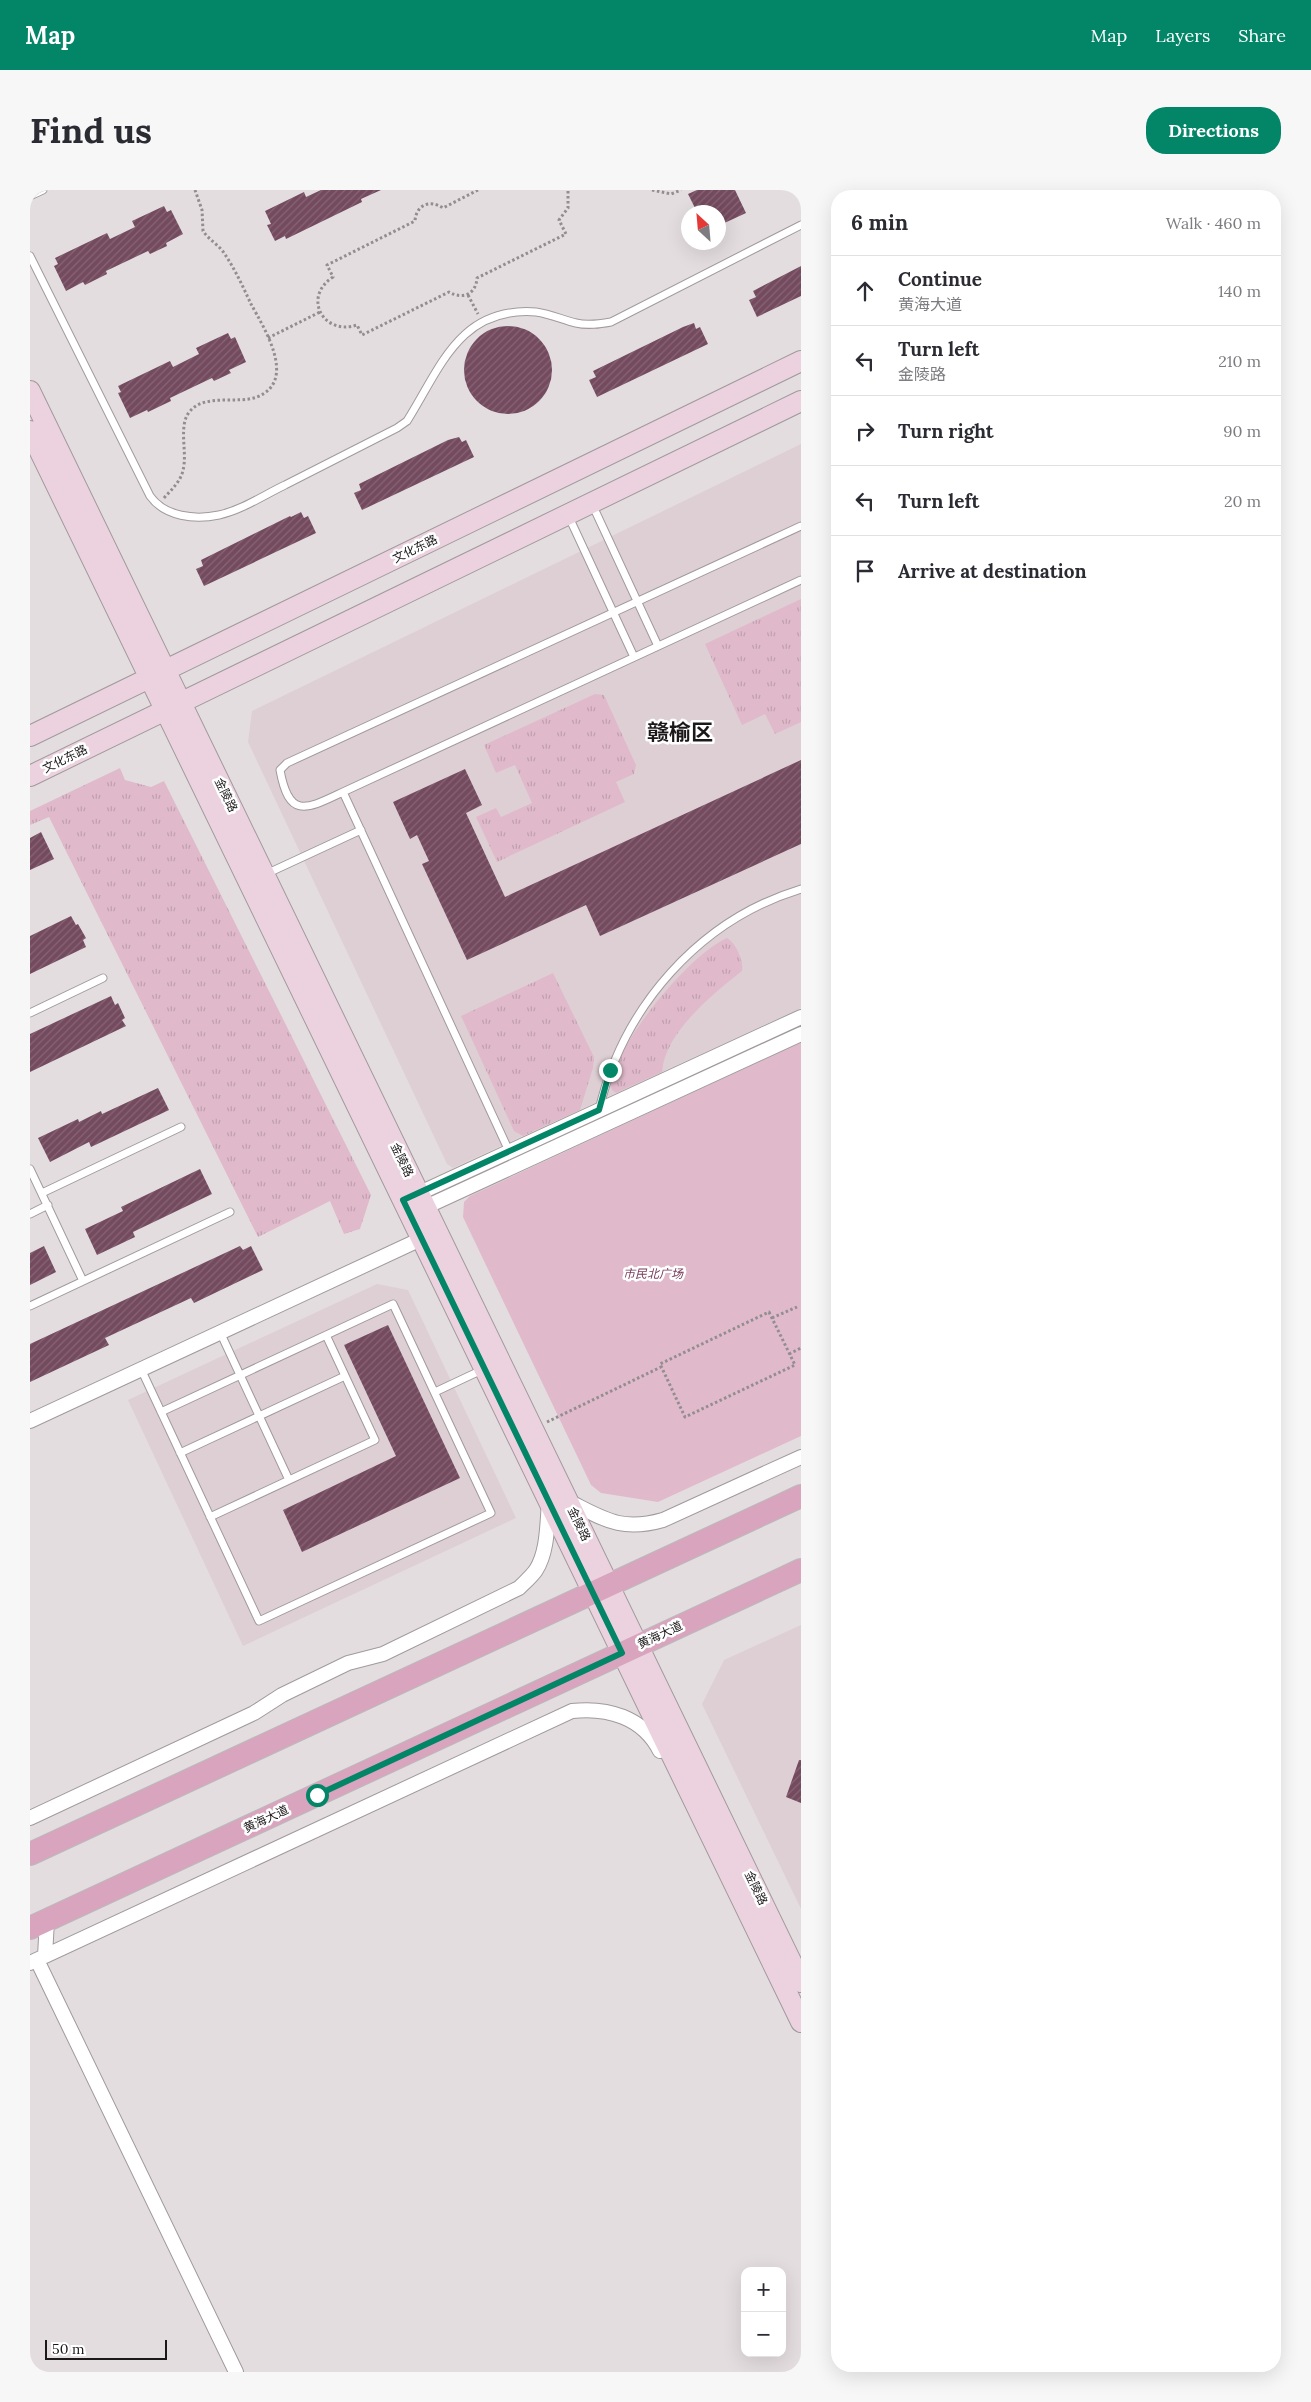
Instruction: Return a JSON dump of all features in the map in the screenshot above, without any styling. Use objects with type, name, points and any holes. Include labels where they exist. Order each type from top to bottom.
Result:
[{"type":"main road","points":[[30,1854],[801,1496]]},
{"type":"main road","name":"黄海大道","points":[[38,1924],[801,1570]]},
{"type":"street","name":"文化东路","points":[[30,736],[801,361]]},
{"type":"street","name":"金陵路","points":[[30,391],[157,674]]},
{"type":"street","name":"文化东路","points":[[30,776],[801,401]]},
{"type":"street","name":"金陵路","points":[[30,431],[173,706],[414,1204],[533,1429],[558,1501]]},
{"type":"street","name":"金陵路","points":[[173,706],[264,875],[414,1204],[421,1239],[484,1369],[558,1501],[630,1649],[801,1982]]},
{"type":"street","points":[[414,1204],[510,1152],[801,1017]]},
{"type":"street","points":[[414,1204],[801,1034]]},
{"type":"street","points":[[30,1421],[421,1239]]},
{"type":"street","points":[[30,1818],[254,1713],[282,1695],[348,1663],[383,1654],[520,1588],[536,1570],[541,1559],[546,1533],[558,1501],[612,1522],[634,1526],[651,1524],[801,1457]]},
{"type":"street","name":"金陵路","points":[[630,1649],[735,1886],[801,2022]]},
{"type":"street","points":[[38,1960],[572,1711],[594,1708],[616,1714],[640,1726],[653,1737],[722,1878],[735,1886]]},
{"type":"street","points":[[38,1924],[38,1960],[236,2372]]},
{"type":"lane","points":[[30,196],[43,190]]},
{"type":"lane","points":[[30,256],[150,496],[157,506],[169,512],[186,516],[220,515],[253,501],[397,428],[407,421],[445,355],[460,337],[482,323],[508,314],[535,312],[561,317],[575,323],[611,322],[801,225]]},
{"type":"lane","points":[[592,503],[658,646]]},
{"type":"lane","points":[[568,515],[634,657]]},
{"type":"lane","points":[[801,526],[287,763],[280,770],[282,780],[292,802],[300,808],[311,807],[801,580]]},
{"type":"lane","points":[[343,792],[510,1152]]},
{"type":"lane","points":[[264,875],[361,830]]},
{"type":"lane","points":[[599,1110],[610,1070],[620,1046],[637,1016],[662,982],[680,963],[719,929],[765,903],[801,889]]},
{"type":"lane","points":[[30,1012],[102,978]]},
{"type":"lane","points":[[42,1193],[181,1127]]},
{"type":"lane","points":[[30,1170],[83,1281]]},
{"type":"lane","points":[[30,1214],[48,1205]]},
{"type":"lane","points":[[30,1306],[230,1212]]},
{"type":"lane","points":[[141,1369],[180,1453],[259,1621],[491,1513],[393,1304],[161,1412]]},
{"type":"lane","points":[[220,1332],[289,1480]]},
{"type":"lane","points":[[210,1516],[375,1440],[326,1335]]},
{"type":"lane","points":[[435,1392],[484,1369]]},
{"type":"lane","points":[[180,1453],[345,1376]]},
{"type":"path","points":[[157,506],[180,480],[183,470],[185,422],[190,411],[206,403],[252,398],[264,394],[270,388],[277,370],[275,350],[223,251],[203,231],[202,210],[195,190]]},
{"type":"path","points":[[478,190],[443,208],[437,204],[426,204],[418,211],[415,221],[327,265],[333,277],[327,281],[320,292],[318,299],[320,312],[333,325],[341,328],[357,325],[362,335],[449,292],[462,296],[468,295],[475,288],[478,278],[566,234],[559,220],[568,208],[568,190]]},
{"type":"path","points":[[652,190],[670,194],[681,190]]},
{"type":"path","points":[[468,295],[482,323]]},
{"type":"path","points":[[268,338],[320,312]]},
{"type":"path","points":[[772,1318],[797,1307]]},
{"type":"path","points":[[769,1312],[789,1354],[794,1365],[686,1417],[660,1364],[769,1312]]},
{"type":"path","points":[[789,1354],[801,1348]]},
{"type":"path","points":[[533,1429],[662,1367]]},
{"type":"shaded area","points":[[801,444],[801,1008],[453,1168],[447,1164],[248,742],[252,711]]},
{"type":"shaded area","points":[[377,1284],[408,1290],[516,1518],[243,1646],[128,1400]]},
{"type":"shaded area","points":[[801,1625],[801,1909],[702,1704],[724,1660]]},
{"type":"green space","points":[[801,599],[801,722],[775,734],[765,714],[742,725],[705,644]]},
{"type":"green space","points":[[595,694],[604,695],[636,765],[634,774],[616,782],[625,802],[497,862],[476,817],[496,808],[501,817],[532,803],[515,765],[496,773],[484,745]]},
{"type":"green space","points":[[120,768],[125,780],[151,787],[164,781],[371,1195],[360,1229],[344,1234],[330,1201],[258,1237],[49,817],[30,825],[30,811]]},
{"type":"green space","points":[[727,938],[739,953],[742,971],[692,1015],[672,1043],[665,1057],[662,1072],[616,1093],[612,1090],[610,1084],[623,1052],[641,1022],[683,972],[713,946]]},
{"type":"green space","points":[[553,973],[594,1057],[593,1068],[580,1110],[523,1136],[514,1131],[461,1016]]},
{"type":"green space","name":"市民北广场","points":[[801,1042],[801,1436],[658,1502],[601,1493],[591,1485],[463,1217],[464,1202],[470,1196]]},
{"type":"building","points":[[321,190],[381,190],[361,199],[362,202],[286,239],[285,236],[275,241],[267,225],[271,224],[265,211],[304,192],[306,197]]},
{"type":"building","points":[[697,190],[735,190],[746,213],[726,222],[726,205],[694,205],[688,194]]},
{"type":"building","points":[[164,206],[167,212],[171,210],[183,234],[166,243],[167,246],[150,254],[148,251],[106,271],[107,274],[85,285],[83,282],[66,291],[54,266],[58,264],[55,258],[107,233],[110,239],[135,227],[132,221]]},
{"type":"building","points":[[801,266],[801,296],[757,317],[749,300],[756,297],[753,291]]},
{"type":"building","points":[[694,323],[696,329],[700,327],[708,344],[597,397],[589,380],[596,377],[593,371]]},
{"type":"building","points":[[508,326],[525,329],[539,339],[549,353],[552,370],[549,387],[539,401],[525,411],[508,414],[491,411],[477,401],[467,387],[464,370],[467,353],[477,339],[491,329]]},
{"type":"building","points":[[228,333],[231,339],[235,337],[246,362],[229,370],[231,373],[214,381],[212,378],[170,398],[171,401],[130,418],[118,393],[121,392],[118,386],[170,361],[173,367],[199,354],[196,348]]},
{"type":"building","points":[[459,437],[462,442],[466,440],[474,457],[362,510],[354,493],[361,490],[359,484],[448,440]]},
{"type":"building","points":[[301,512],[304,518],[308,516],[316,533],[204,586],[196,569],[203,566],[201,560]]},
{"type":"building","points":[[801,760],[801,844],[600,936],[586,905],[467,960],[422,864],[429,861],[417,835],[410,839],[393,802],[465,769],[482,805],[466,813],[505,897]]},
{"type":"building","points":[[41,832],[54,859],[30,870],[30,838]]},
{"type":"building","points":[[71,916],[86,938],[83,940],[86,947],[30,974],[30,936]]},
{"type":"building","points":[[111,996],[115,1005],[118,1003],[125,1018],[122,1020],[126,1026],[30,1072],[30,1034]]},
{"type":"building","points":[[158,1088],[169,1110],[91,1147],[89,1142],[50,1162],[38,1138],[78,1119],[79,1122],[101,1111],[102,1114]]},
{"type":"building","points":[[200,1169],[212,1194],[133,1232],[135,1237],[97,1255],[85,1229],[123,1211],[121,1207]]},
{"type":"building","points":[[44,1246],[56,1272],[30,1285],[30,1253]]},
{"type":"building","points":[[240,1246],[243,1250],[251,1246],[263,1270],[194,1303],[191,1298],[105,1338],[109,1345],[30,1382],[30,1344]]},
{"type":"building","points":[[388,1325],[460,1478],[302,1552],[283,1510],[396,1456],[344,1345]]},
{"type":"building","points":[[799,1760],[801,1760],[801,1803],[786,1797]]},
{"type":"district","name":"赣榆区","points":[[680,732]]},
{"type":"route","points":[[317,1795],[622,1653],[403,1200],[599,1110],[610,1070]]}]
